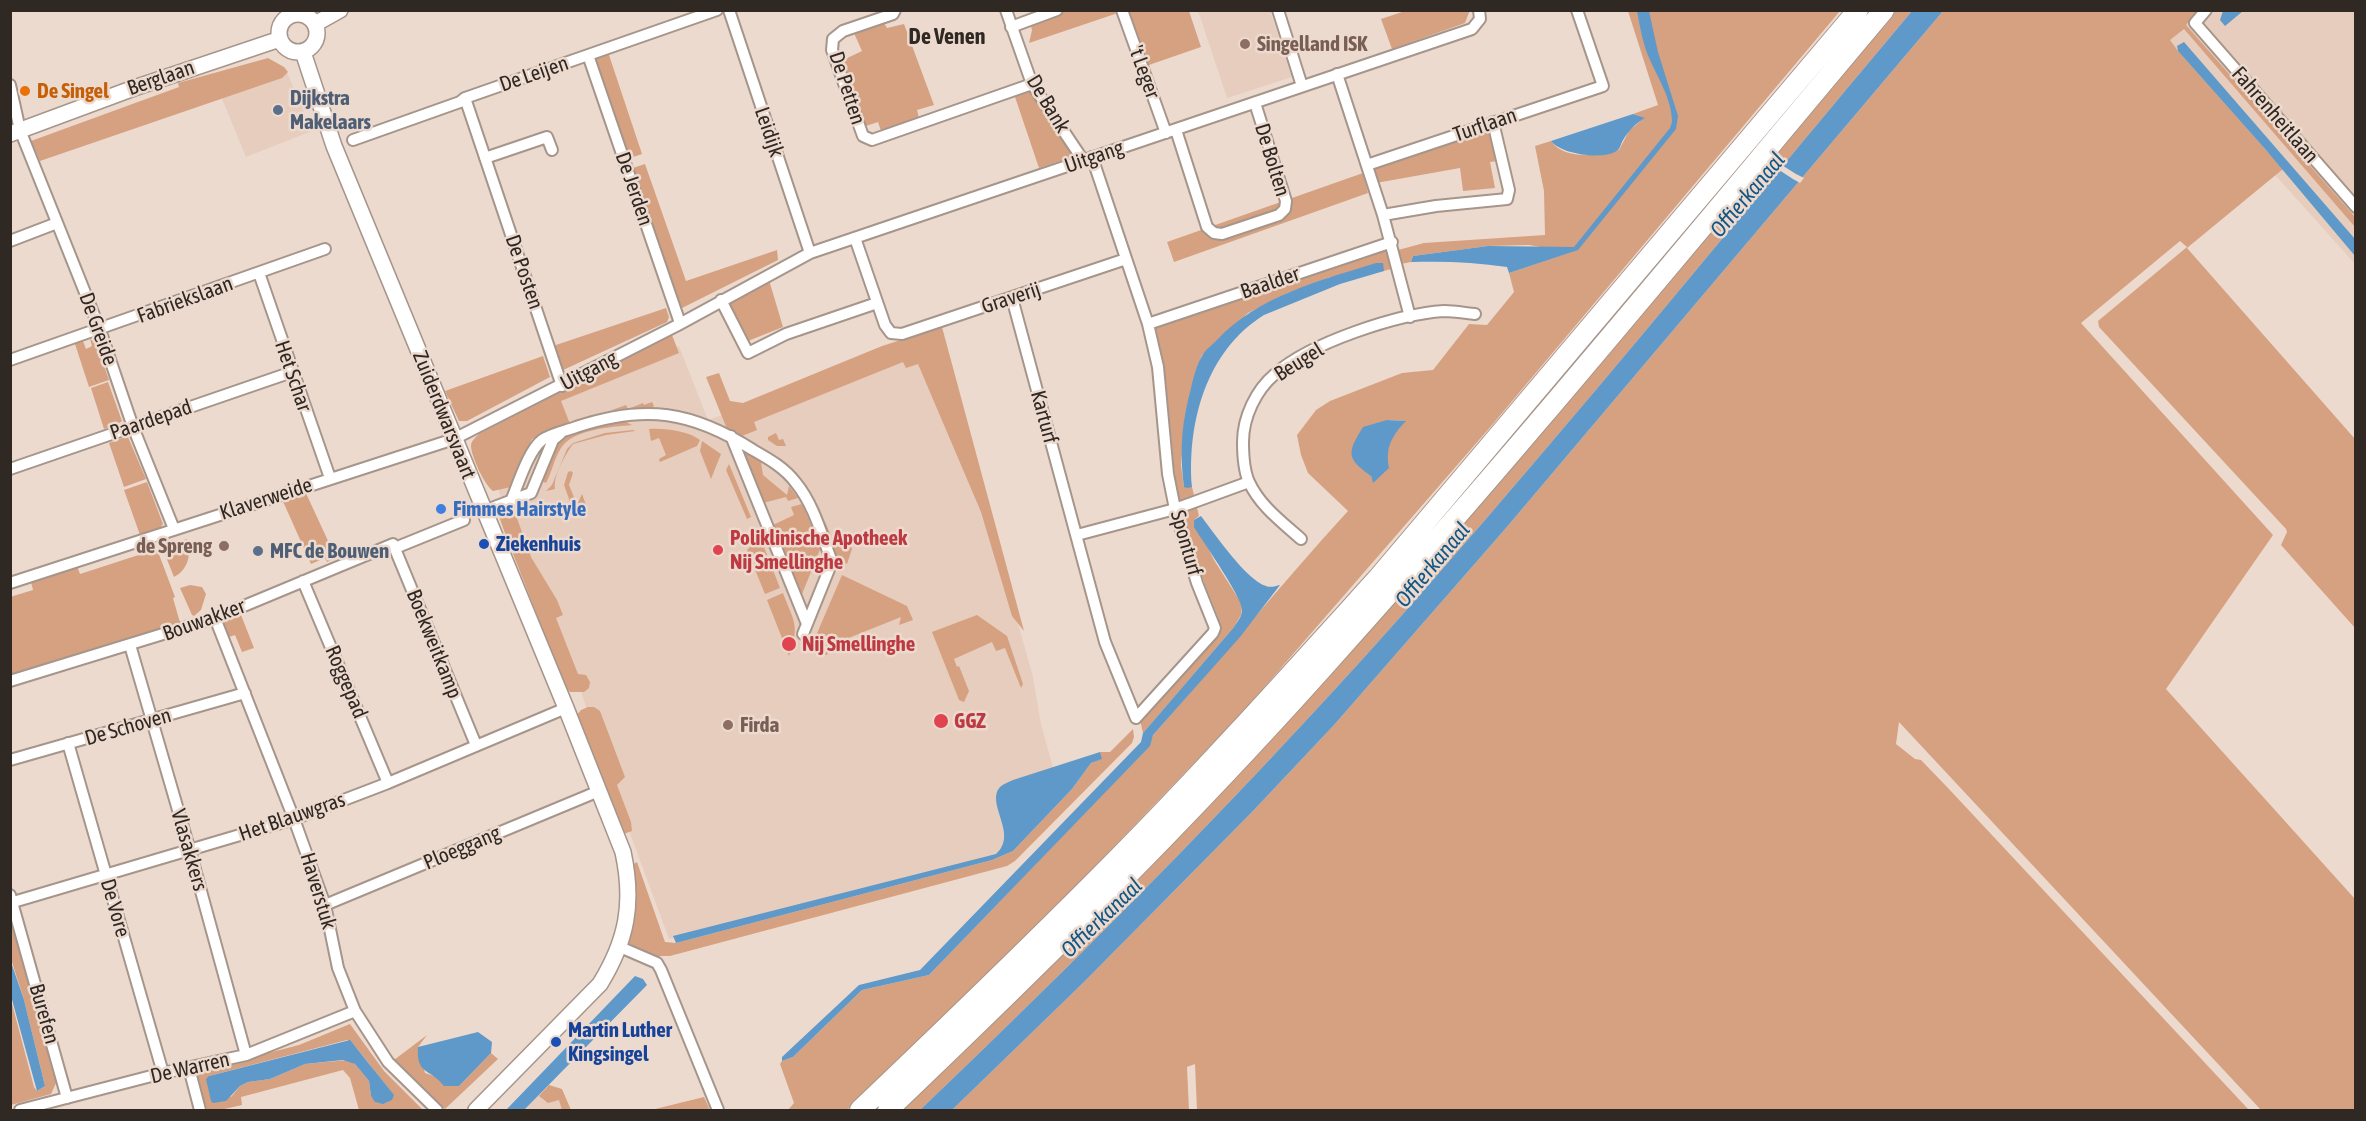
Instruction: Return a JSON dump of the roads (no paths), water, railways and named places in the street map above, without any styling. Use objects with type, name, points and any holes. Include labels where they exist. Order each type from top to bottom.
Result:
[{"type":"highway","points":[[860,1110],[1020,957],[1117,859],[1304,660],[1378,578],[1858,10]]},
{"type":"highway","points":[[888,1110],[1102,903],[1320,672],[1405,576],[1884,10]]},
{"type":"street","points":[[315,24],[340,10]]},
{"type":"street","name":"De Leijen","points":[[353,140],[460,102],[465,98],[717,10]]},
{"type":"street","name":"Leidijk","points":[[729,10],[810,253]]},
{"type":"street","name":"De Petten","points":[[895,10],[893,14],[843,31],[833,39],[832,50],[863,136],[873,140],[1032,84]]},
{"type":"street","name":"De Bank","points":[[1006,10],[1032,84],[1088,159]]},
{"type":"street","points":[[1011,27],[1057,10]]},
{"type":"street","name":"'t Leger","points":[[1122,10],[1171,131]]},
{"type":"street","points":[[1278,10],[1302,86]]},
{"type":"street","name":"Uitgang","points":[[454,439],[562,386],[810,253],[1472,29],[1480,19],[1479,10]]},
{"type":"street","name":"Turflaan","points":[[1367,165],[1603,86],[1577,10]]},
{"type":"street","name":"Fahrenheitlaan","points":[[2206,10],[2195,23],[2355,207]]},
{"type":"street","points":[[288,13],[304,15],[315,24],[317,38],[309,50],[303,52],[288,50],[280,39],[280,26],[288,13]]},
{"type":"street","name":"Berglaan","points":[[15,132],[134,88],[280,39]]},
{"type":"street","name":"Zuiderdwarsvaart","points":[[303,52],[334,146],[566,708],[622,852],[627,873],[628,914],[620,947],[600,984],[476,1110]]},
{"type":"street","name":"De Jerden","points":[[588,55],[680,323]]},
{"type":"street","points":[[1336,74],[1392,242],[1410,316]]},
{"type":"street","points":[[10,85],[15,132]]},
{"type":"street","name":"De Posten","points":[[465,98],[562,386]]},
{"type":"street","name":"De Bolten","points":[[1171,131],[1207,227],[1214,233],[1222,234],[1279,215],[1285,209],[1286,201],[1255,103]]},
{"type":"street","points":[[1383,215],[1436,206],[1507,200],[1509,190],[1493,122]]},
{"type":"street","name":"De Greide","points":[[15,132],[57,223],[100,330],[133,427],[174,529]]},
{"type":"street","points":[[485,158],[547,137],[552,150]]},
{"type":"street","points":[[1088,159],[1126,259]]},
{"type":"street","points":[[10,241],[57,223]]},
{"type":"street","name":"Graverij","points":[[855,238],[885,325],[891,333],[902,334],[1126,259]]},
{"type":"street","name":"Baalder","points":[[1148,324],[1392,242]]},
{"type":"street","name":"Fabriekslaan","points":[[10,360],[325,249]]},
{"type":"street","name":"Sponturf","points":[[1105,642],[1136,718],[1213,633],[1213,622],[1197,584],[1175,509],[1168,474],[1158,367],[1148,324],[1126,259]]},
{"type":"street","name":"Het Schar","points":[[259,273],[330,478]]},
{"type":"street","name":"Karturf","points":[[1012,298],[1105,642]]},
{"type":"street","points":[[721,300],[748,352],[786,334],[877,303]]},
{"type":"street","name":"Beugel","points":[[1301,538],[1270,512],[1249,482],[1243,445],[1248,412],[1259,392],[1275,374],[1301,356],[1355,332],[1410,316],[1444,311],[1475,314]]},
{"type":"street","name":"Paardepad","points":[[10,469],[292,372]]},
{"type":"street","points":[[484,511],[511,501],[521,492],[535,446],[543,439],[600,419],[661,414],[689,418],[731,436],[778,465],[796,483],[810,505],[832,562],[805,629],[731,436]]},
{"type":"street","points":[[521,492],[531,493],[553,440],[561,434]]},
{"type":"street","name":"Klaverweide","points":[[10,583],[454,439]]},
{"type":"street","points":[[1077,535],[1175,509],[1249,482]]},
{"type":"street","name":"Bouwakker","points":[[10,681],[215,618],[303,581],[464,519]]},
{"type":"street","name":"Boekweitkamp","points":[[394,546],[476,745]]},
{"type":"street","name":"Roggepad","points":[[303,581],[388,783]]},
{"type":"street","name":"Haverstuk","points":[[215,618],[294,819],[325,905],[338,968],[355,1011],[388,1062],[437,1110]]},
{"type":"street","name":"Vlasakkers","points":[[130,645],[246,1055]]},
{"type":"street","name":"De Schoven","points":[[10,760],[245,693]]},
{"type":"street","name":"Het Blauwgras","points":[[11,900],[106,876],[294,819],[388,783],[566,708]]},
{"type":"street","name":"De Vore","points":[[68,744],[163,1073]]},
{"type":"street","name":"Ploeggang","points":[[325,905],[599,791]]},
{"type":"street","name":"Burefen","points":[[11,900],[67,1098]]},
{"type":"street","points":[[620,947],[657,963],[718,1110]]},
{"type":"street","name":"De Warren","points":[[20,1110],[163,1073],[246,1055],[355,1011]]},
{"type":"street","points":[[189,1068],[200,1110]]},
{"type":"water","points":[[2223,10],[2243,11],[2225,26],[2220,20]]},
{"type":"water","points":[[1637,11],[1649,11],[1658,52],[1678,116],[1676,129],[1578,250],[1509,273],[1507,267],[1483,264],[1411,262],[1413,256],[1488,246],[1574,247],[1670,128],[1672,122],[1667,98],[1645,48]]},
{"type":"water","points":[[1912,11],[1943,11],[1506,528],[1334,725],[1252,812],[1084,982],[952,1110],[920,1110],[1174,859],[1358,664],[1543,452]]},
{"type":"water","points":[[2184,42],[2355,239],[2355,256],[2266,150],[2178,51],[2177,46]]},
{"type":"water","points":[[1633,114],[1645,118],[1629,131],[1618,150],[1611,153],[1593,155],[1572,152],[1556,146],[1551,141]]},
{"type":"water","points":[[1376,263],[1383,263],[1384,271],[1340,284],[1264,315],[1244,330],[1228,348],[1214,368],[1204,390],[1193,438],[1192,487],[1184,487],[1182,454],[1184,422],[1195,372],[1205,352],[1233,325],[1271,301],[1312,283]]},
{"type":"water","points":[[1387,420],[1406,421],[1391,442],[1388,454],[1389,468],[1373,483],[1371,476],[1353,459],[1352,449],[1363,427]]},
{"type":"water","points":[[1201,516],[1231,556],[1249,575],[1268,587],[1280,585],[1240,637],[1153,735],[1150,746],[929,975],[862,990],[793,1057],[782,1061],[782,1057],[859,985],[920,970],[1141,742],[1143,733],[1234,627],[1241,615],[1241,604],[1230,582],[1194,527],[1194,520]]},
{"type":"water","points":[[1100,752],[1102,759],[1091,763],[1072,789],[1013,851],[992,860],[676,943],[673,936],[996,854],[1002,846],[1004,837],[996,802],[996,794],[1000,787],[1013,780]]},
{"type":"water","points":[[10,959],[24,1000],[45,1086],[37,1091],[11,996]]},
{"type":"water","points":[[635,976],[643,979],[647,985],[524,1110],[506,1110]]},
{"type":"water","points":[[478,1032],[492,1042],[491,1053],[459,1086],[444,1086],[419,1062],[418,1047]]},
{"type":"water","points":[[350,1040],[394,1095],[392,1100],[383,1104],[375,1102],[371,1096],[369,1081],[355,1064],[343,1060],[305,1064],[270,1079],[248,1082],[240,1086],[226,1101],[213,1103],[211,1101],[206,1079],[209,1076]]},
{"type":"place","name":"Singelland ISK","points":[[1245,44]]},
{"type":"place","name":"De Singel","points":[[25,91]]},
{"type":"place","name":"Dijkstra Makelaars","points":[[278,110]]},
{"type":"place","name":"Fimmes Hairstyle","points":[[441,509]]},
{"type":"place","name":"Ziekenhuis","points":[[484,544]]},
{"type":"place","name":"de Spreng","points":[[224,546]]},
{"type":"place","name":"Poliklinische Apotheek Nij Smellinghe","points":[[718,550]]},
{"type":"place","name":"MFC de Bouwen","points":[[258,551]]},
{"type":"place","name":"Nij Smellinghe","points":[[789,644]]},
{"type":"place","name":"GGZ","points":[[941,721]]},
{"type":"place","name":"Firda","points":[[728,725]]},
{"type":"place","name":"Martin Luther Kingsingel","points":[[556,1042]]},
{"type":"district","name":"De Venen","points":[[947,37]]},
{"type":"water label","name":"Offierkanaal","points":[[1748,195]]},
{"type":"water label","name":"Offierkanaal","points":[[1433,565]]},
{"type":"water label","name":"Offierkanaal","points":[[1102,918]]}]
